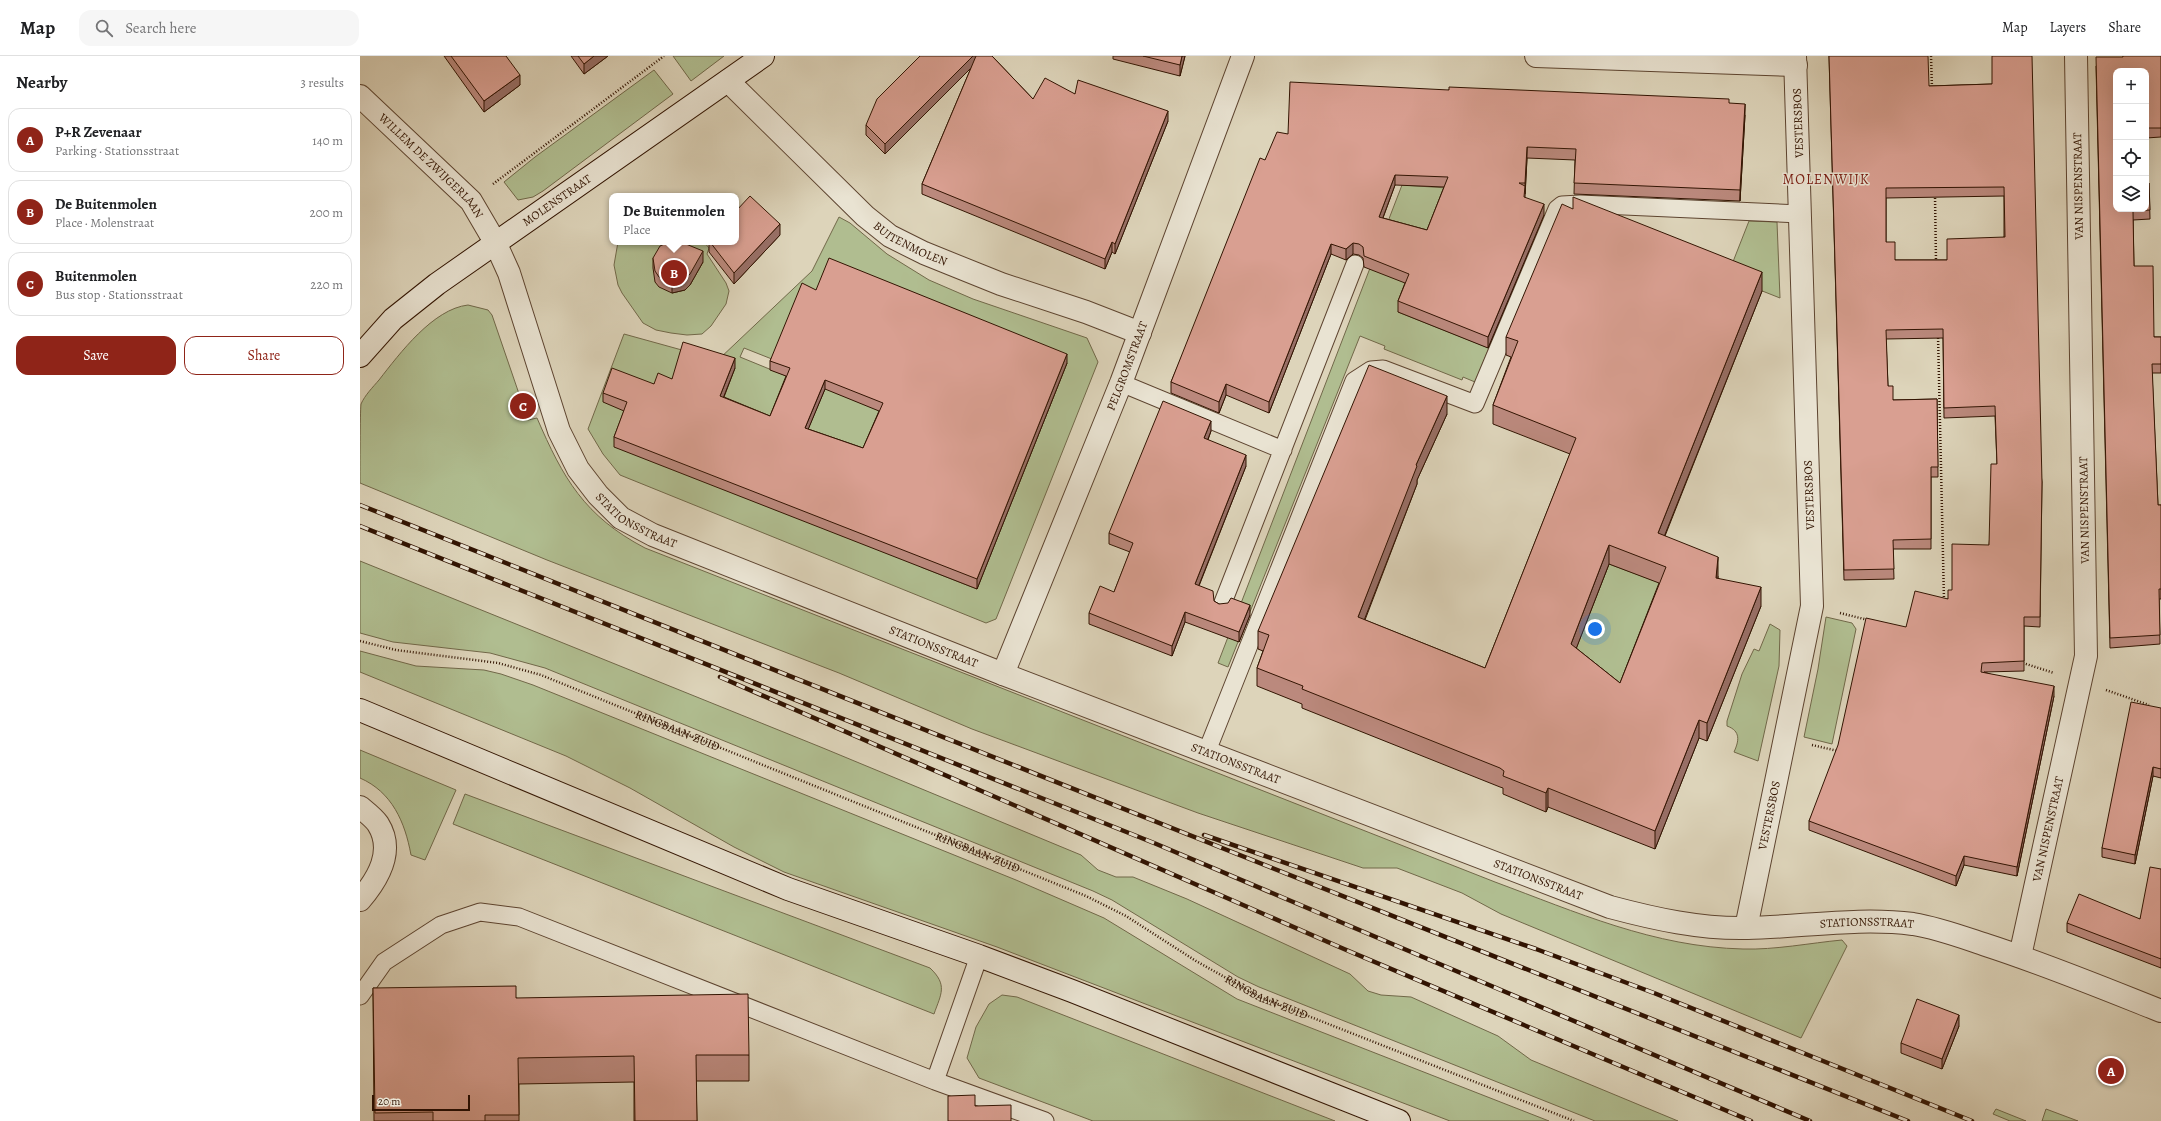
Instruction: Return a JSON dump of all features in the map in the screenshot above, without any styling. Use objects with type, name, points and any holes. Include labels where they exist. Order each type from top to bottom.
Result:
[{"type":"street","name":"MOLENSTRAAT","points":[[360,356],[393,319],[437,284],[762,56]]},
{"type":"street","name":"PELGROMSTRAAT","points":[[1003,674],[1122,383],[1243,56]]},
{"type":"street","points":[[1536,56],[1796,60]]},
{"type":"street","name":"VAN NISPENSTRAAT","points":[[2020,956],[2082,681],[2086,656],[2076,56]]},
{"type":"street","name":"VESTERSBOS","points":[[1746,928],[1786,739],[1812,606],[1796,60]]},
{"type":"street","name":"BUITENMOLEN","points":[[728,81],[865,216],[890,236],[924,253],[1001,284],[1086,312],[1140,333]]},
{"type":"street","name":"WILLEM DE ZWIJGERLAAN","points":[[360,96],[470,202],[495,242]]},
{"type":"street","name":"STATIONSSTRAAT","points":[[495,242],[509,273],[559,431],[578,469],[598,495],[621,518],[653,535],[1003,674],[1207,751],[1610,907],[1658,919],[1701,926],[1746,928],[1849,923],[1914,924],[1945,931],[2020,956],[2161,1011]]},
{"type":"street","points":[[360,710],[788,889],[979,956],[1399,1121]]},
{"type":"street","points":[[360,807],[378,824],[385,843],[385,857],[379,874],[360,900]]},
{"type":"lane","points":[[1207,751],[1354,381],[1371,370],[1383,369],[1475,404],[1557,209],[1562,205],[1580,204],[1800,214]]},
{"type":"lane","points":[[1222,605],[1284,450],[1355,264]]},
{"type":"lane","points":[[1122,383],[1284,450]]},
{"type":"lane","points":[[360,996],[384,962],[441,925],[480,912],[519,917],[935,1081],[1045,1121]]},
{"type":"lane","points":[[935,1081],[979,956]]},
{"type":"path","points":[[470,202],[664,56]]},
{"type":"path","points":[[1931,56],[1932,96]]},
{"type":"path","points":[[1934,192],[1936,264]]},
{"type":"path","points":[[1938,328],[1944,607]]},
{"type":"path","points":[[1812,606],[1871,620]]},
{"type":"path","name":"RINGBAAN-ZUID","points":[[360,641],[396,650],[498,663],[541,675],[1086,896],[1126,916],[1196,961],[1260,997],[1574,1121]]},
{"type":"path","points":[[2016,661],[2082,681],[2154,707]]},
{"type":"path","points":[[1786,739],[1846,752]]},
{"type":"green space","points":[[673,56],[724,56],[691,81]]},
{"type":"green space","points":[[654,70],[673,94],[543,191],[533,197],[518,200],[504,182],[535,157]]},
{"type":"green space","points":[[1402,185],[1447,188],[1398,312],[1489,348],[1475,382],[1463,377],[1462,380],[1384,349],[1385,346],[1360,336],[1228,667],[1218,663]]},
{"type":"green space","points":[[839,217],[850,223],[887,254],[929,280],[973,299],[1087,338],[1098,362],[996,619],[986,623],[620,475],[603,454],[588,429],[624,334],[718,360],[812,271]],"holes":[[[744,348],[787,365],[784,375],[740,357]],[[1067,363],[1012,501],[964,482]],[[928,547],[977,589],[921,567]]]},
{"type":"green space","points":[[1749,221],[1777,222],[1780,298],[1727,277]]},
{"type":"green space","points":[[617,245],[706,245],[709,248],[707,254],[726,283],[729,291],[726,304],[711,326],[702,334],[687,335],[656,330],[643,323],[622,293],[618,285],[614,265]]},
{"type":"green space","points":[[468,305],[488,310],[492,315],[528,420],[537,418],[556,459],[578,494],[606,523],[624,536],[645,548],[1495,882],[1616,926],[1678,942],[1710,947],[1755,949],[1842,940],[1847,946],[1801,1038],[1501,914],[1462,893],[1397,868],[1363,868],[1198,813],[972,729],[839,673],[547,560],[360,483],[361,404],[369,391],[418,334],[442,315],[455,308]]},
{"type":"green space","points":[[360,561],[823,748],[1081,855],[1098,870],[1116,877],[1133,877],[1187,899],[1350,974],[1368,991],[1381,995],[1411,997],[1498,1036],[1531,1060],[1678,1121],[1595,1121],[1259,987],[1238,977],[1112,900],[1093,891],[545,668],[490,653],[393,642],[360,633]]},
{"type":"green space","points":[[1609,564],[1666,585],[1619,703],[1571,662]]},
{"type":"green space","points":[[1826,617],[1852,623],[1856,629],[1832,744],[1804,737],[1818,669]]},
{"type":"green space","points":[[1770,624],[1780,630],[1779,666],[1758,761],[1734,752],[1738,737],[1732,728],[1727,726],[1727,721],[1742,674],[1754,649],[1759,651]]},
{"type":"green space","points":[[360,651],[416,666],[484,670],[533,685],[1016,880],[1104,918],[1237,999],[1549,1121],[1450,1121],[997,947],[784,872],[734,847],[630,788],[566,756],[360,672]]},
{"type":"green space","points":[[360,750],[456,790],[425,860],[411,855],[401,820],[389,800],[381,791],[360,778]]},
{"type":"green space","points":[[465,794],[930,968],[936,974],[941,985],[941,995],[934,1014],[453,824]]},
{"type":"green space","points":[[1002,995],[1017,997],[1335,1121],[1093,1121],[979,1078],[967,1058],[976,1027],[989,1004]]},
{"type":"green space","points":[[1996,1109],[2026,1121],[2010,1121],[1993,1114]]},
{"type":"green space","points":[[2046,1109],[2078,1121],[2042,1121]]},
{"type":"building","points":[[451,56],[506,56],[520,75],[484,101]]},
{"type":"building","points":[[578,56],[594,56],[584,64]]},
{"type":"building","points":[[920,56],[973,56],[885,144],[866,125],[877,99]]},
{"type":"building","points":[[976,56],[992,56],[1033,99],[1045,78],[1075,94],[1078,80],[1168,111],[1115,244],[1112,242],[1105,259],[922,184]]},
{"type":"building","points":[[1143,56],[1182,56],[1180,65]]},
{"type":"building","points":[[1829,56],[1928,56],[1929,86],[1992,84],[1992,56],[2032,56],[2042,482],[2040,617],[2024,617],[2024,661],[1982,663],[1981,672],[2054,686],[2017,867],[1964,856],[1956,876],[1809,821],[1838,745],[1866,618],[1906,627],[1915,591],[1948,599],[1948,590],[1952,590],[1952,544],[1989,545],[1991,464],[1997,464],[1995,406],[1944,408],[1943,329],[1886,330],[1888,386],[1893,386],[1893,400],[1937,399],[1938,467],[1931,467],[1931,539],[1893,540],[1894,569],[1844,570]],"holes":[[[2004,187],[2005,237],[1947,239],[1947,260],[1895,260],[1895,242],[1886,242],[1886,188]]]},
{"type":"building","points":[[2161,56],[2161,128],[2149,128],[2149,68],[2113,68],[2113,212],[2133,212],[2134,266],[2153,266],[2154,337],[2161,337],[2161,364],[2152,364],[2158,505],[2161,505],[2161,589],[2159,589],[2160,635],[2110,638],[2096,57]]},
{"type":"building","points":[[1290,82],[1449,90],[1449,87],[1729,99],[1729,103],[1745,104],[1740,190],[1574,183],[1576,149],[1527,147],[1525,183],[1519,183],[1525,186],[1524,197],[1544,204],[1488,337],[1398,301],[1409,274],[1364,256],[1363,247],[1359,244],[1353,243],[1346,249],[1331,244],[1269,402],[1226,384],[1219,402],[1171,382],[1260,158],[1265,160],[1277,132],[1288,134]],"holes":[[[1395,175],[1448,177],[1427,230],[1379,217]]]},
{"type":"building","points":[[2149,183],[2150,210],[2149,210]]},
{"type":"building","points":[[750,196],[780,224],[734,273],[712,245],[739,245],[739,208]]},
{"type":"building","points":[[1573,197],[1762,272],[1658,533],[1718,557],[1716,578],[1761,587],[1707,723],[1699,720],[1655,831],[1548,788],[1546,793],[1503,776],[1504,771],[1500,768],[1302,689],[1303,686],[1257,668],[1269,635],[1258,631],[1369,365],[1447,396],[1416,465],[1417,466],[1358,617],[1485,668],[1576,438],[1493,405],[1518,341],[1506,337],[1562,204],[1573,209]],"holes":[[[1609,545],[1666,567],[1620,683],[1571,644]]]},
{"type":"building","points":[[688,245],[703,251],[690,274],[685,279],[672,283],[659,277],[655,271],[653,258],[660,246]]},
{"type":"building","points":[[829,258],[1067,354],[977,579],[614,437],[627,402],[603,393],[612,368],[654,384],[658,373],[672,379],[683,342],[735,358],[720,396],[770,416],[790,368],[770,361],[802,283],[816,290]],"holes":[[[825,380],[883,403],[863,448],[805,428]]]},
{"type":"building","points":[[1163,401],[1211,421],[1204,438],[1246,455],[1195,584],[1213,591],[1214,601],[1219,604],[1228,603],[1231,598],[1250,605],[1239,632],[1185,612],[1172,646],[1089,613],[1100,586],[1114,592],[1133,543],[1109,533]]},
{"type":"building","points":[[2131,702],[2161,708],[2161,769],[2153,767],[2135,855],[2102,848]]},
{"type":"building","points":[[2150,867],[2161,869],[2161,959],[2067,923],[2079,894],[2140,919]]},
{"type":"building","points":[[516,986],[516,998],[748,994],[749,1055],[696,1055],[697,1121],[635,1121],[634,1056],[518,1058],[519,1115],[485,1115],[485,1121],[433,1121],[433,1112],[375,1113],[373,988]]},
{"type":"building","points":[[1917,999],[1959,1015],[1942,1059],[1901,1043]]},
{"type":"building","points":[[975,1095],[975,1106],[1011,1105],[1011,1121],[948,1121],[948,1096]]},
{"type":"railway","points":[[360,505],[1908,1121]]},
{"type":"railway","points":[[360,526],[1154,843],[1810,1121]]},
{"type":"railway","points":[[720,677],[1344,949],[1751,1121]]},
{"type":"railway","points":[[1204,835],[1536,949],[1654,993],[1972,1121]]},
{"type":"place","name":"De Buitenmolen","points":[[674,273]]},
{"type":"place","name":"Buitenmolen","points":[[523,406]]},
{"type":"place","name":"P+R Zevenaar","points":[[2111,1071]]},
{"type":"district","name":"MOLENWIJK","points":[[1826,179]]}]
